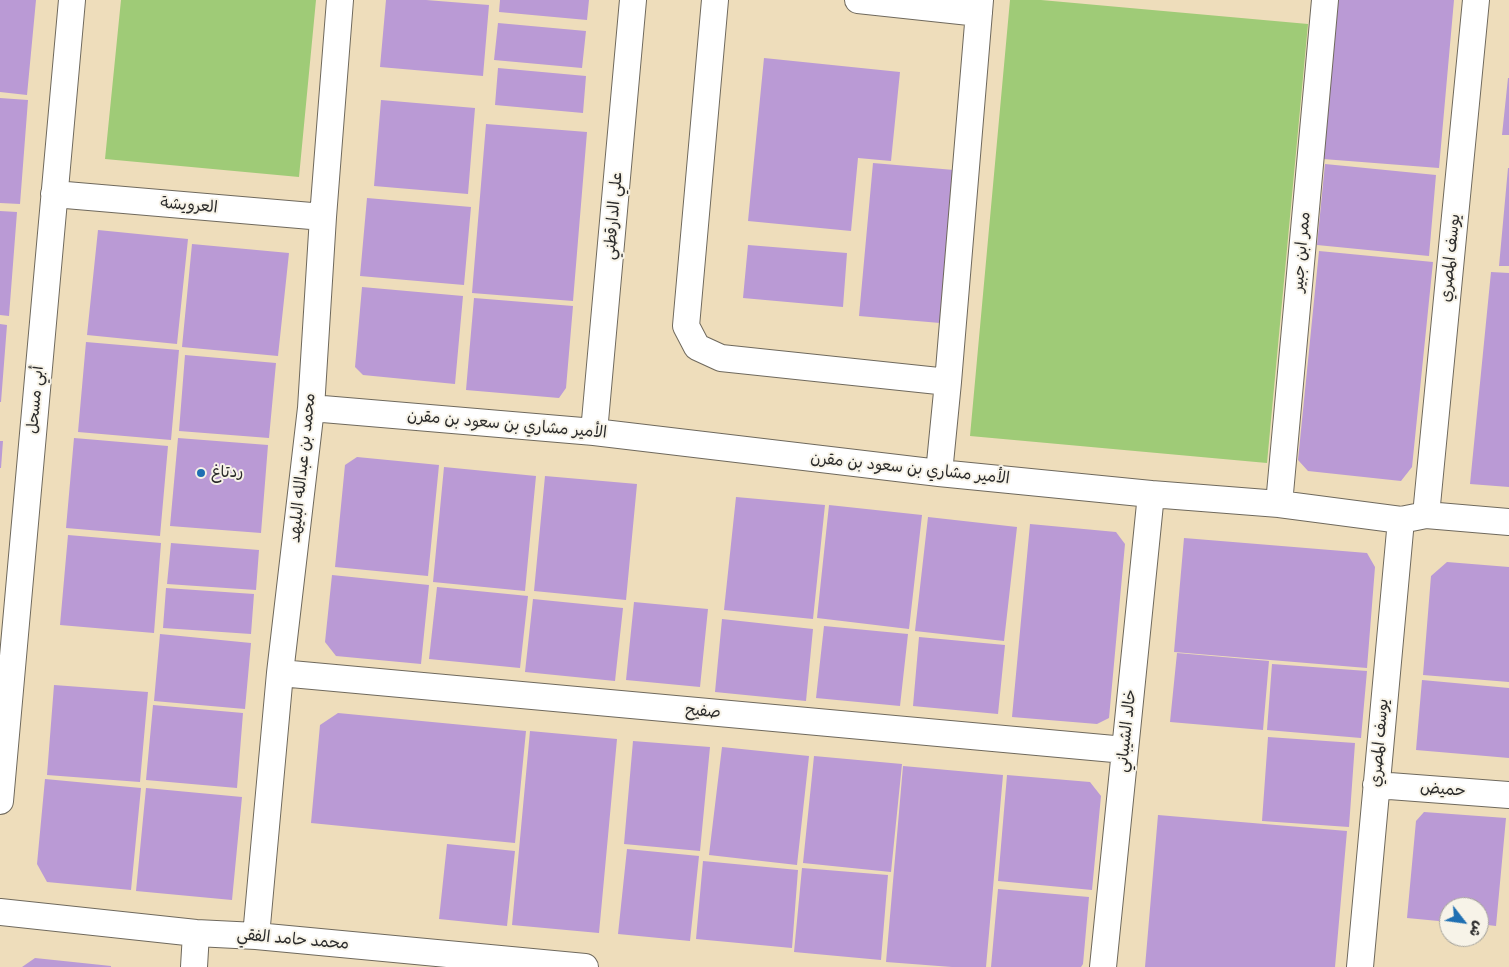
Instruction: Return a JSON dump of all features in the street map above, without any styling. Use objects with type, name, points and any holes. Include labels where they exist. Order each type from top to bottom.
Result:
[{"type":"street","name":"أبي مسحل","points":[[0,801],[72,0]]},
{"type":"street","name":"محمد بن عبدالله البليهد","points":[[256,936],[280,673],[311,408],[323,217],[340,0]]},
{"type":"street","name":"علي الدارقطني","points":[[594,432],[633,0]]},
{"type":"street","points":[[715,0],[686,326],[697,347],[721,358],[948,382]]},
{"type":"street","points":[[858,0],[980,6],[948,382],[938,473]]},
{"type":"street","name":"ممر ابن جبير","points":[[1279,504],[1325,0]]},
{"type":"street","name":"يوسف المصري","points":[[1426,515],[1476,0]]},
{"type":"street","name":"العرويشة","points":[[54,194],[323,217]]},
{"type":"street","name":"الأمير مشاري بن سعود بن مقرن","points":[[311,408],[594,432],[938,473],[1150,494],[1279,504],[1401,520],[1426,515],[1509,522]]},
{"type":"street","name":"خالد الشيباني","points":[[1104,967],[1150,494]]},
{"type":"street","name":"يوسف المصري","points":[[1360,967],[1401,520]]},
{"type":"street","name":"صفيح","points":[[280,673],[1125,750]]},
{"type":"street","name":"حميض","points":[[1376,785],[1509,795]]},
{"type":"street","name":"محمد حامد الفقي","points":[[0,912],[196,933],[256,936],[585,967]]},
{"type":"street","points":[[194,967],[196,933]]},
{"type":"green space","points":[[121,0],[316,0],[299,177],[105,159]]},
{"type":"green space","points":[[1010,0],[1041,0],[1308,24],[1267,463],[970,436]]},
{"type":"building","points":[[0,0],[36,0],[27,95],[0,92]]},
{"type":"building","points":[[386,0],[426,0],[489,5],[483,76],[380,67]]},
{"type":"building","points":[[500,0],[589,0],[587,20],[499,12]]},
{"type":"building","points":[[1337,0],[1454,0],[1439,168],[1323,159]]},
{"type":"building","points":[[498,23],[586,31],[582,68],[494,60]]},
{"type":"building","points":[[764,58],[900,72],[891,161],[858,158],[851,231],[748,221]]},
{"type":"building","points":[[498,68],[586,76],[583,113],[495,105]]},
{"type":"building","points":[[1508,78],[1509,135],[1502,135]]},
{"type":"building","points":[[0,98],[28,100],[20,204],[0,203]]},
{"type":"building","points":[[381,100],[475,108],[468,194],[374,186]]},
{"type":"building","points":[[486,124],[587,132],[573,301],[472,293]]},
{"type":"building","points":[[873,163],[954,170],[940,323],[859,316]]},
{"type":"building","points":[[1325,164],[1436,175],[1429,256],[1317,245]]},
{"type":"building","points":[[1508,168],[1509,266],[1499,266]]},
{"type":"building","points":[[367,198],[471,207],[464,285],[360,276]]},
{"type":"building","points":[[0,211],[17,212],[9,316],[0,315]]},
{"type":"building","points":[[98,230],[188,239],[177,344],[87,335]]},
{"type":"building","points":[[192,244],[289,253],[278,356],[182,347]]},
{"type":"building","points":[[748,245],[847,253],[843,307],[743,298]]},
{"type":"building","points":[[1319,251],[1433,262],[1412,467],[1401,481],[1308,471],[1298,460]]},
{"type":"building","points":[[1491,272],[1509,273],[1509,487],[1470,484]]},
{"type":"building","points":[[362,287],[463,296],[455,384],[363,375],[355,367]]},
{"type":"building","points":[[474,298],[573,306],[566,388],[559,398],[466,390]]},
{"type":"building","points":[[0,324],[7,325],[1,402],[0,402]]},
{"type":"building","points":[[86,342],[179,350],[171,440],[78,432]]},
{"type":"building","points":[[185,355],[276,363],[269,438],[179,431]]},
{"type":"building","points":[[74,438],[168,446],[160,536],[66,528]]},
{"type":"building","points":[[178,438],[268,445],[261,533],[170,526]]},
{"type":"building","points":[[0,441],[3,441],[1,468],[0,468]]},
{"type":"building","points":[[357,457],[439,465],[428,576],[335,567],[345,465]]},
{"type":"building","points":[[444,467],[536,476],[525,591],[433,582]]},
{"type":"building","points":[[545,476],[637,484],[626,600],[534,591]]},
{"type":"building","points":[[736,497],[825,505],[813,619],[724,610]]},
{"type":"building","points":[[829,505],[922,515],[909,629],[817,618]]},
{"type":"building","points":[[928,517],[1017,527],[1004,641],[915,631]]},
{"type":"building","points":[[1030,524],[1116,532],[1125,544],[1109,718],[1097,724],[1012,717]]},
{"type":"building","points":[[68,535],[161,543],[154,633],[60,625]]},
{"type":"building","points":[[1184,538],[1367,553],[1375,567],[1367,668],[1174,652]]},
{"type":"building","points":[[171,543],[259,550],[256,590],[167,584]]},
{"type":"building","points":[[1447,562],[1509,567],[1509,682],[1423,675],[1431,576]]},
{"type":"building","points":[[332,575],[429,585],[421,664],[336,656],[325,642]]},
{"type":"building","points":[[437,587],[528,596],[520,668],[429,659]]},
{"type":"building","points":[[166,588],[254,594],[251,634],[163,628]]},
{"type":"building","points":[[533,599],[623,608],[615,681],[525,672]]},
{"type":"building","points":[[634,602],[708,609],[700,687],[626,680]]},
{"type":"building","points":[[722,619],[813,629],[806,701],[715,692]]},
{"type":"building","points":[[824,626],[908,634],[900,706],[816,698]]},
{"type":"building","points":[[160,634],[251,643],[245,709],[154,701]]},
{"type":"building","points":[[919,637],[1005,645],[998,714],[913,706]]},
{"type":"building","points":[[1177,653],[1269,661],[1263,730],[1170,722]]},
{"type":"building","points":[[1272,664],[1367,671],[1361,738],[1267,730]]},
{"type":"building","points":[[1422,680],[1509,688],[1509,758],[1416,750]]},
{"type":"building","points":[[54,685],[148,692],[140,782],[47,775]]},
{"type":"building","points":[[153,705],[243,713],[237,788],[146,780]]},
{"type":"building","points":[[338,713],[526,731],[515,843],[311,823],[320,725]]},
{"type":"building","points":[[530,731],[617,739],[599,933],[512,925]]},
{"type":"building","points":[[1268,737],[1355,743],[1349,827],[1262,821]]},
{"type":"building","points":[[633,741],[710,747],[700,851],[624,844]]},
{"type":"building","points":[[722,747],[809,756],[797,865],[709,855]]},
{"type":"building","points":[[814,756],[902,764],[891,872],[803,863]]},
{"type":"building","points":[[903,766],[1003,775],[986,967],[952,967],[886,962]]},
{"type":"building","points":[[1007,775],[1090,782],[1101,796],[1092,890],[998,881]]},
{"type":"building","points":[[45,779],[141,788],[131,890],[47,882],[37,864]]},
{"type":"building","points":[[146,788],[242,797],[232,900],[136,891]]},
{"type":"building","points":[[1424,812],[1506,818],[1496,926],[1489,925],[1489,897],[1439,897],[1439,921],[1407,918],[1416,821]]},
{"type":"building","points":[[1158,815],[1347,831],[1335,967],[1145,967]]},
{"type":"building","points":[[447,844],[515,851],[507,926],[439,919]]},
{"type":"building","points":[[627,849],[699,856],[690,941],[618,934]]},
{"type":"building","points":[[703,861],[798,870],[792,948],[696,939]]},
{"type":"building","points":[[802,868],[888,875],[881,960],[794,952]]},
{"type":"building","points":[[998,889],[1089,897],[1083,964],[1081,967],[991,967]]},
{"type":"building","points":[[35,958],[111,966],[111,967],[22,967]]},
{"type":"place","name":"ردتاغ","points":[[201,473]]}]
